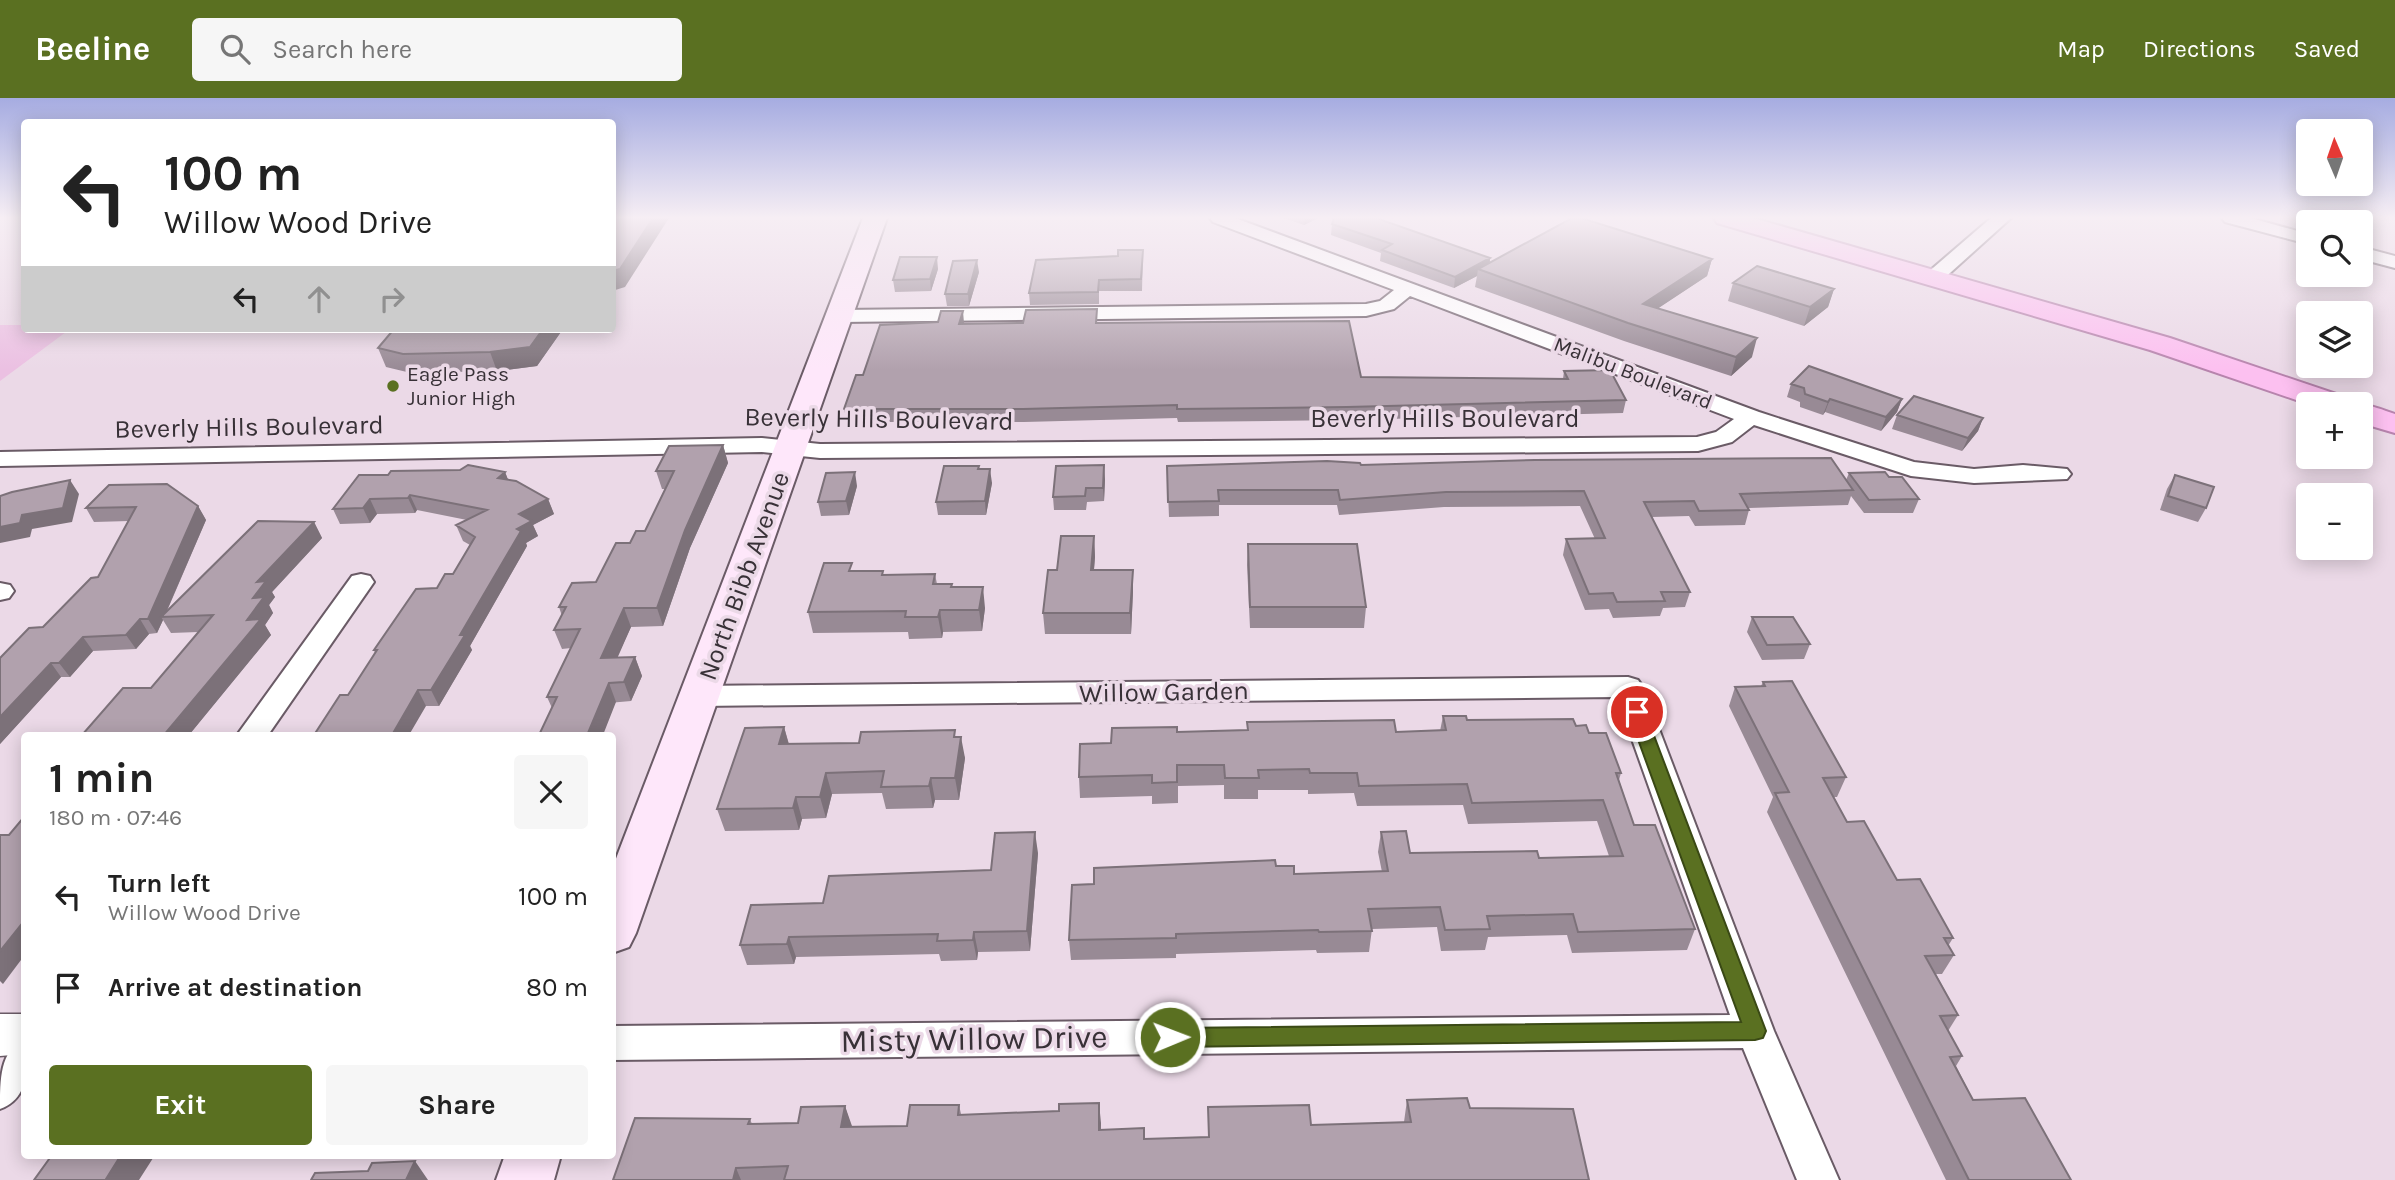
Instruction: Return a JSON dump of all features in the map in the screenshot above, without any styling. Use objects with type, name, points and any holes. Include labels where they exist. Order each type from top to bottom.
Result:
[{"type":"highway","points":[[1900,268],[2160,344],[2301,392]]},
{"type":"highway","points":[[2373,416],[2395,424]]},
{"type":"main road","name":"North Bibb Avenue","points":[[616,922],[857,268]]},
{"type":"main road","points":[[525,1180],[533,1159]]},
{"type":"street","name":"Malibu Boulevard","points":[[1353,268],[1751,417],[1911,469],[1974,476],[2022,472],[2059,474]]},
{"type":"street","points":[[1933,278],[1944,268]]},
{"type":"street","points":[[840,316],[1366,310],[1387,305],[1407,289]]},
{"type":"street","name":"Beverly Hills Boulevard","points":[[0,459],[762,445],[834,450],[1698,444],[1724,437],[1751,417]]},
{"type":"street","points":[[254,732],[361,582]]},
{"type":"street","name":"Willow Garden","points":[[699,696],[1628,687],[1755,1031]]},
{"type":"street","points":[[1755,1031],[1818,1180]]},
{"type":"street","name":"Misty Willow Drive","points":[[616,1043],[1755,1031]]},
{"type":"street","points":[[0,1035],[21,1034]]},
{"type":"street","points":[[0,1091],[21,1060]]},
{"type":"shaded area","points":[[0,325],[21,325],[21,333],[65,333],[0,381]]},
{"type":"building","points":[[897,268],[933,268],[930,279],[893,280]]},
{"type":"building","points":[[951,268],[975,268],[968,294],[945,294]]},
{"type":"building","points":[[1034,268],[1142,268],[1141,279],[1099,280],[1098,292],[1029,293]]},
{"type":"building","points":[[1432,268],[1471,268],[1455,277]]},
{"type":"building","points":[[1697,268],[1643,304],[1757,338],[1736,357],[1628,323],[1478,269]]},
{"type":"building","points":[[1753,268],[1765,268],[1834,289],[1810,307],[1733,283]]},
{"type":"building","points":[[1097,309],[1096,323],[1349,321],[1361,377],[1568,379],[1564,371],[1610,370],[1626,400],[1177,409],[1177,405],[1023,409],[844,409],[856,375],[863,375],[880,325],[938,322],[941,311],[963,311],[959,324],[1023,323],[1026,310]]},
{"type":"building","points":[[391,333],[540,333],[530,347],[490,352],[403,354],[378,348]]},
{"type":"building","points":[[1809,366],[1902,399],[1886,417],[1805,394],[1804,388],[1791,384]]},
{"type":"building","points":[[1914,396],[1983,418],[1968,438],[1897,415]]},
{"type":"building","points":[[723,445],[685,530],[657,608],[624,608],[601,658],[635,657],[624,682],[609,683],[588,732],[540,732],[557,697],[547,697],[580,629],[554,630],[566,607],[559,607],[572,583],[596,582],[616,543],[630,543],[636,531],[645,531],[674,471],[656,471],[669,446]]},
{"type":"building","points":[[1831,458],[1853,490],[1740,494],[1749,510],[1699,511],[1694,501],[1644,502],[1690,592],[1661,592],[1665,601],[1617,602],[1613,593],[1589,594],[1566,539],[1605,538],[1584,491],[1446,492],[1340,500],[1338,490],[1218,490],[1219,501],[1168,502],[1167,466],[1327,461],[1361,465],[1535,460]]},
{"type":"building","points":[[468,465],[505,472],[498,478],[516,481],[548,499],[519,514],[532,521],[517,529],[521,531],[460,635],[465,635],[431,690],[418,690],[394,732],[316,732],[340,695],[348,695],[377,650],[374,650],[416,589],[437,588],[445,574],[453,574],[475,537],[456,525],[487,510],[410,495],[408,498],[370,499],[363,508],[333,509],[359,475],[388,475],[391,471],[460,470]]},
{"type":"building","points":[[1104,465],[1103,488],[1086,488],[1085,496],[1053,497],[1056,466]]},
{"type":"building","points":[[944,466],[979,466],[978,469],[990,469],[985,501],[936,502]]},
{"type":"building","points":[[855,472],[846,501],[818,502],[826,473]]},
{"type":"building","points":[[1885,472],[1889,477],[1902,477],[1919,499],[1869,500],[1849,473]]},
{"type":"building","points":[[2175,475],[2214,487],[2206,508],[2168,496]]},
{"type":"building","points":[[70,480],[63,508],[22,515],[20,523],[0,527],[0,496]]},
{"type":"building","points":[[167,484],[198,506],[148,619],[140,619],[126,635],[83,637],[59,663],[51,663],[0,717],[0,658],[29,628],[43,627],[91,578],[98,577],[136,507],[86,508],[109,485]]},
{"type":"building","points":[[258,521],[314,522],[257,582],[266,581],[253,598],[264,597],[247,620],[261,619],[167,732],[85,732],[123,688],[151,688],[213,615],[161,617]]},
{"type":"building","points":[[1061,536],[1094,536],[1091,570],[1133,570],[1130,613],[1043,613],[1048,570],[1057,570]]},
{"type":"building","points":[[1248,544],[1357,544],[1366,607],[1250,607]]},
{"type":"building","points":[[824,563],[852,563],[849,571],[883,571],[882,575],[935,574],[933,584],[983,587],[979,610],[940,610],[938,617],[905,617],[906,611],[808,612]]},
{"type":"building","points":[[1752,617],[1793,617],[1810,644],[1767,645]]},
{"type":"building","points":[[1792,681],[1846,777],[1823,778],[1847,822],[1864,821],[1897,880],[1920,879],[1953,938],[1944,938],[1954,955],[1925,956],[1958,1015],[1940,1016],[1962,1056],[1950,1057],[1973,1100],[2025,1098],[2071,1180],[1969,1180],[1775,793],[1789,792],[1735,687],[1765,686],[1763,682]]},
{"type":"building","points":[[1443,716],[1466,716],[1467,720],[1573,719],[1576,726],[1586,725],[1589,733],[1606,733],[1621,773],[1616,773],[1634,825],[1655,825],[1695,929],[1578,932],[1573,914],[1487,916],[1490,929],[1445,930],[1440,907],[1368,909],[1372,931],[1176,934],[1176,938],[1069,940],[1072,885],[1094,884],[1094,868],[1275,860],[1276,866],[1294,866],[1294,874],[1388,871],[1381,832],[1406,831],[1410,853],[1537,851],[1539,858],[1623,856],[1603,800],[1472,803],[1467,784],[1359,786],[1357,773],[1310,773],[1309,769],[1258,770],[1259,778],[1225,778],[1224,765],[1177,765],[1177,782],[1152,783],[1152,775],[1079,777],[1080,744],[1111,743],[1112,728],[1177,727],[1177,732],[1248,730],[1247,722],[1394,720],[1396,732],[1446,730]]},
{"type":"building","points":[[784,727],[779,744],[859,743],[861,732],[955,730],[954,737],[961,737],[955,778],[931,778],[929,786],[881,787],[884,771],[826,773],[820,797],[796,797],[793,808],[717,809],[745,728]]},
{"type":"building","points":[[21,821],[21,925],[0,951],[0,835],[9,835]]},
{"type":"building","points":[[1035,832],[1027,931],[974,932],[973,940],[937,941],[938,934],[789,937],[787,944],[740,945],[751,905],[823,903],[829,876],[991,870],[995,833]]},
{"type":"building","points":[[1467,1098],[1470,1108],[1573,1109],[1589,1180],[784,1180],[788,1166],[736,1168],[733,1180],[613,1180],[635,1118],[750,1119],[748,1124],[798,1123],[801,1107],[845,1106],[841,1127],[907,1126],[910,1105],[959,1105],[958,1115],[1059,1111],[1059,1104],[1099,1103],[1099,1130],[1144,1128],[1144,1139],[1209,1137],[1208,1107],[1309,1105],[1311,1125],[1411,1122],[1407,1100]]},
{"type":"building","points":[[49,1159],[119,1159],[106,1180],[34,1180]]},
{"type":"building","points":[[415,1161],[406,1180],[311,1180],[315,1173],[368,1171],[372,1163]]},
{"type":"place","name":"Eagle Pass Junior High","points":[[393,386]]},
{"type":"route","points":[[1170,1037],[1755,1031],[1637,712]]}]
